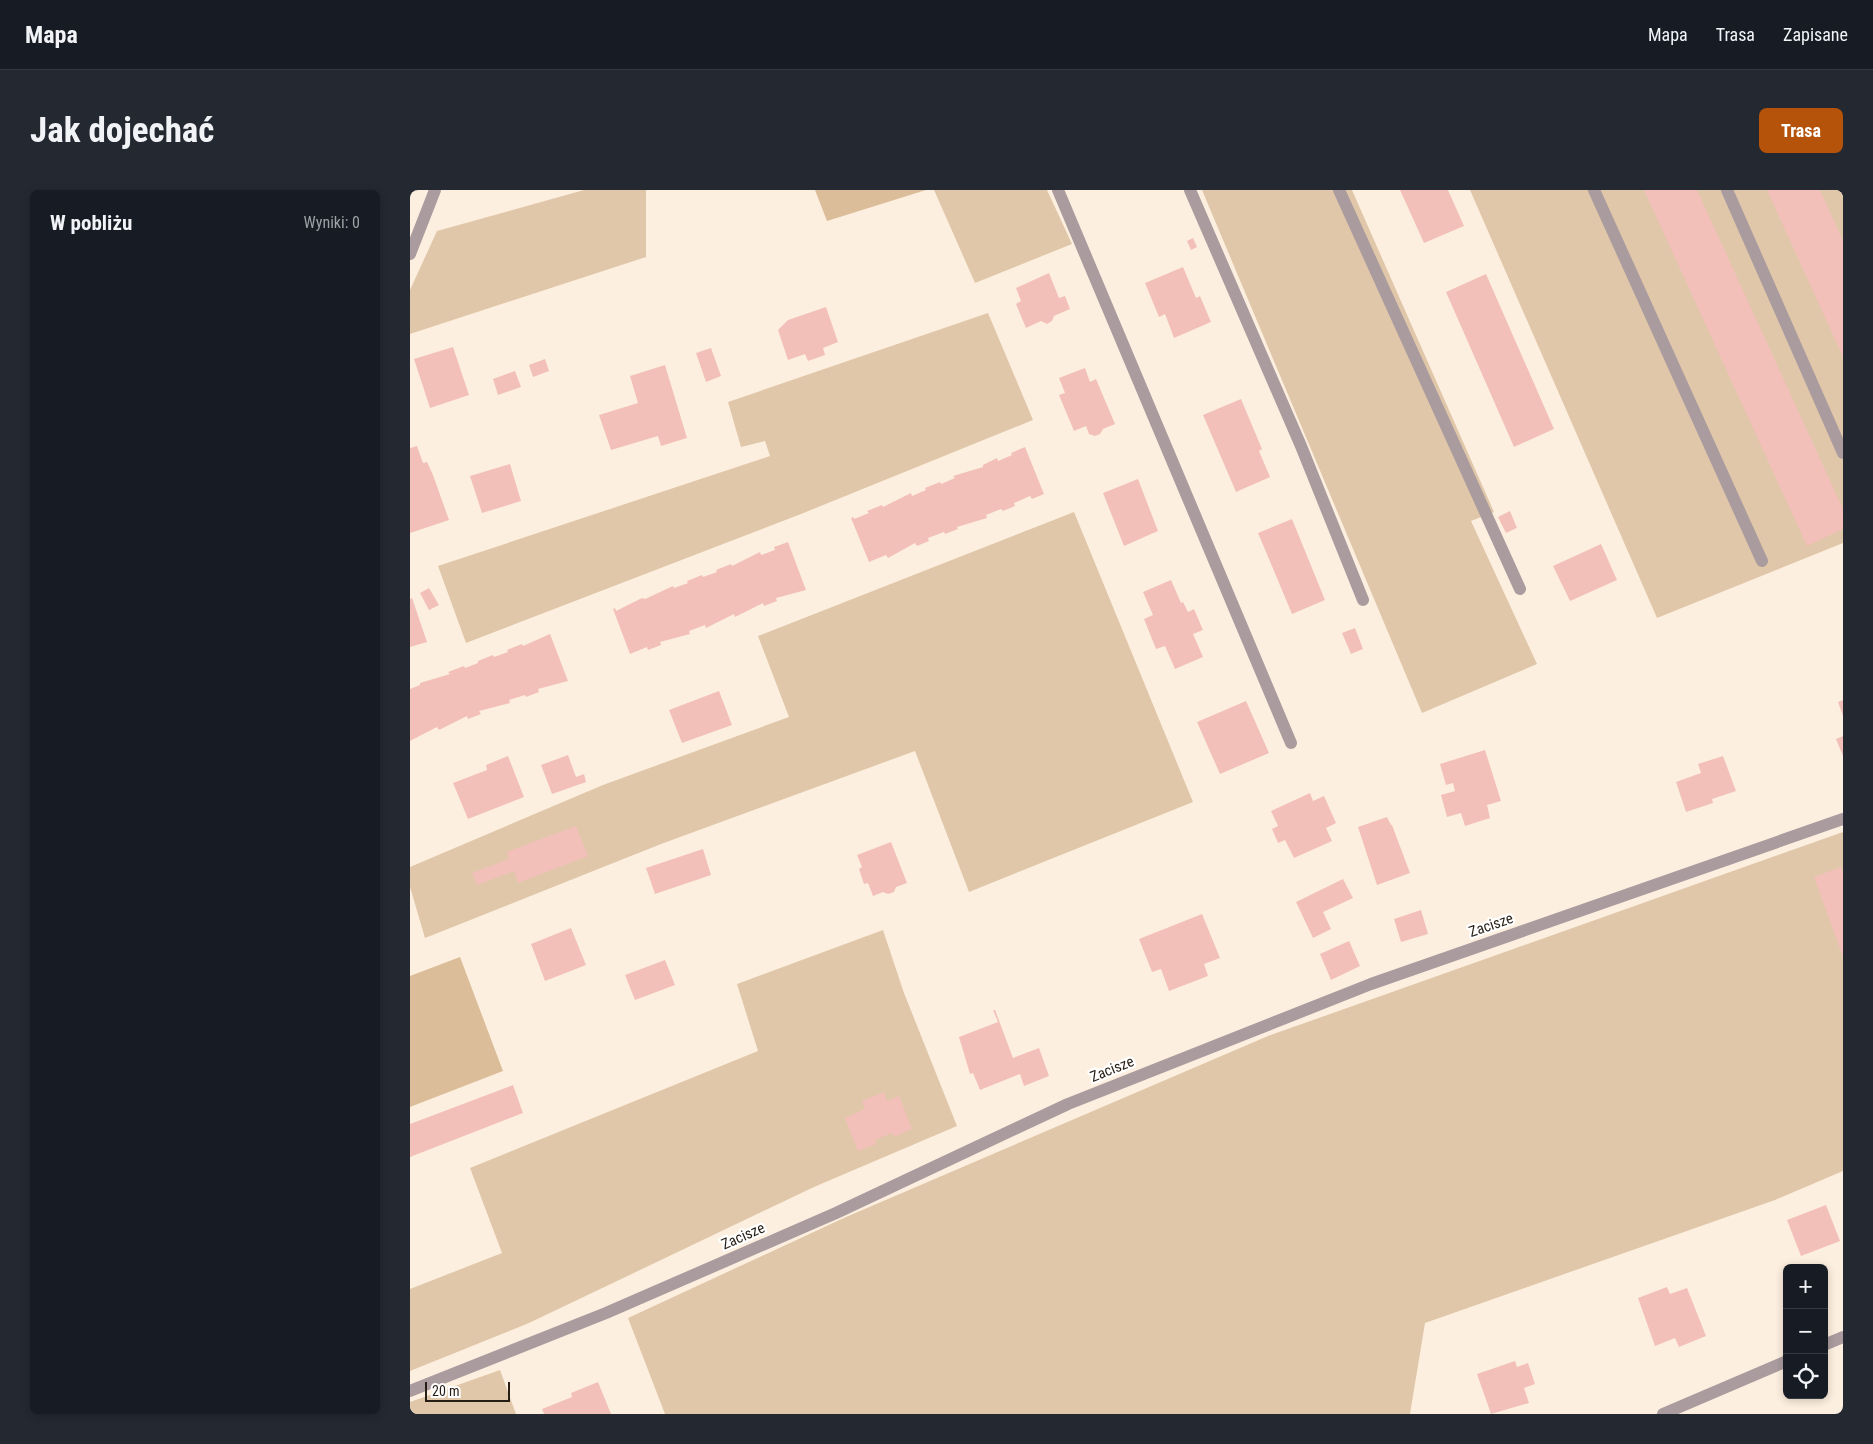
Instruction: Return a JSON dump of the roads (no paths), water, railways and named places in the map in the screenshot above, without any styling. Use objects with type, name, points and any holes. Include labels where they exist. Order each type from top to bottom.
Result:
[{"type":"street","points":[[410,254],[435,190]]},
{"type":"street","points":[[1058,190],[1292,743]]},
{"type":"street","points":[[1190,190],[1301,446],[1363,600]]},
{"type":"street","points":[[1339,190],[1520,589]]},
{"type":"street","points":[[1594,190],[1762,562]]},
{"type":"street","points":[[1727,190],[1843,453]]},
{"type":"street","name":"Zacisze","points":[[410,1390],[606,1313],[836,1213],[1068,1104],[1371,984],[1843,819]]},
{"type":"street","points":[[1828,1343],[1843,1337]]},
{"type":"street","points":[[1663,1414],[1783,1363]]}]
